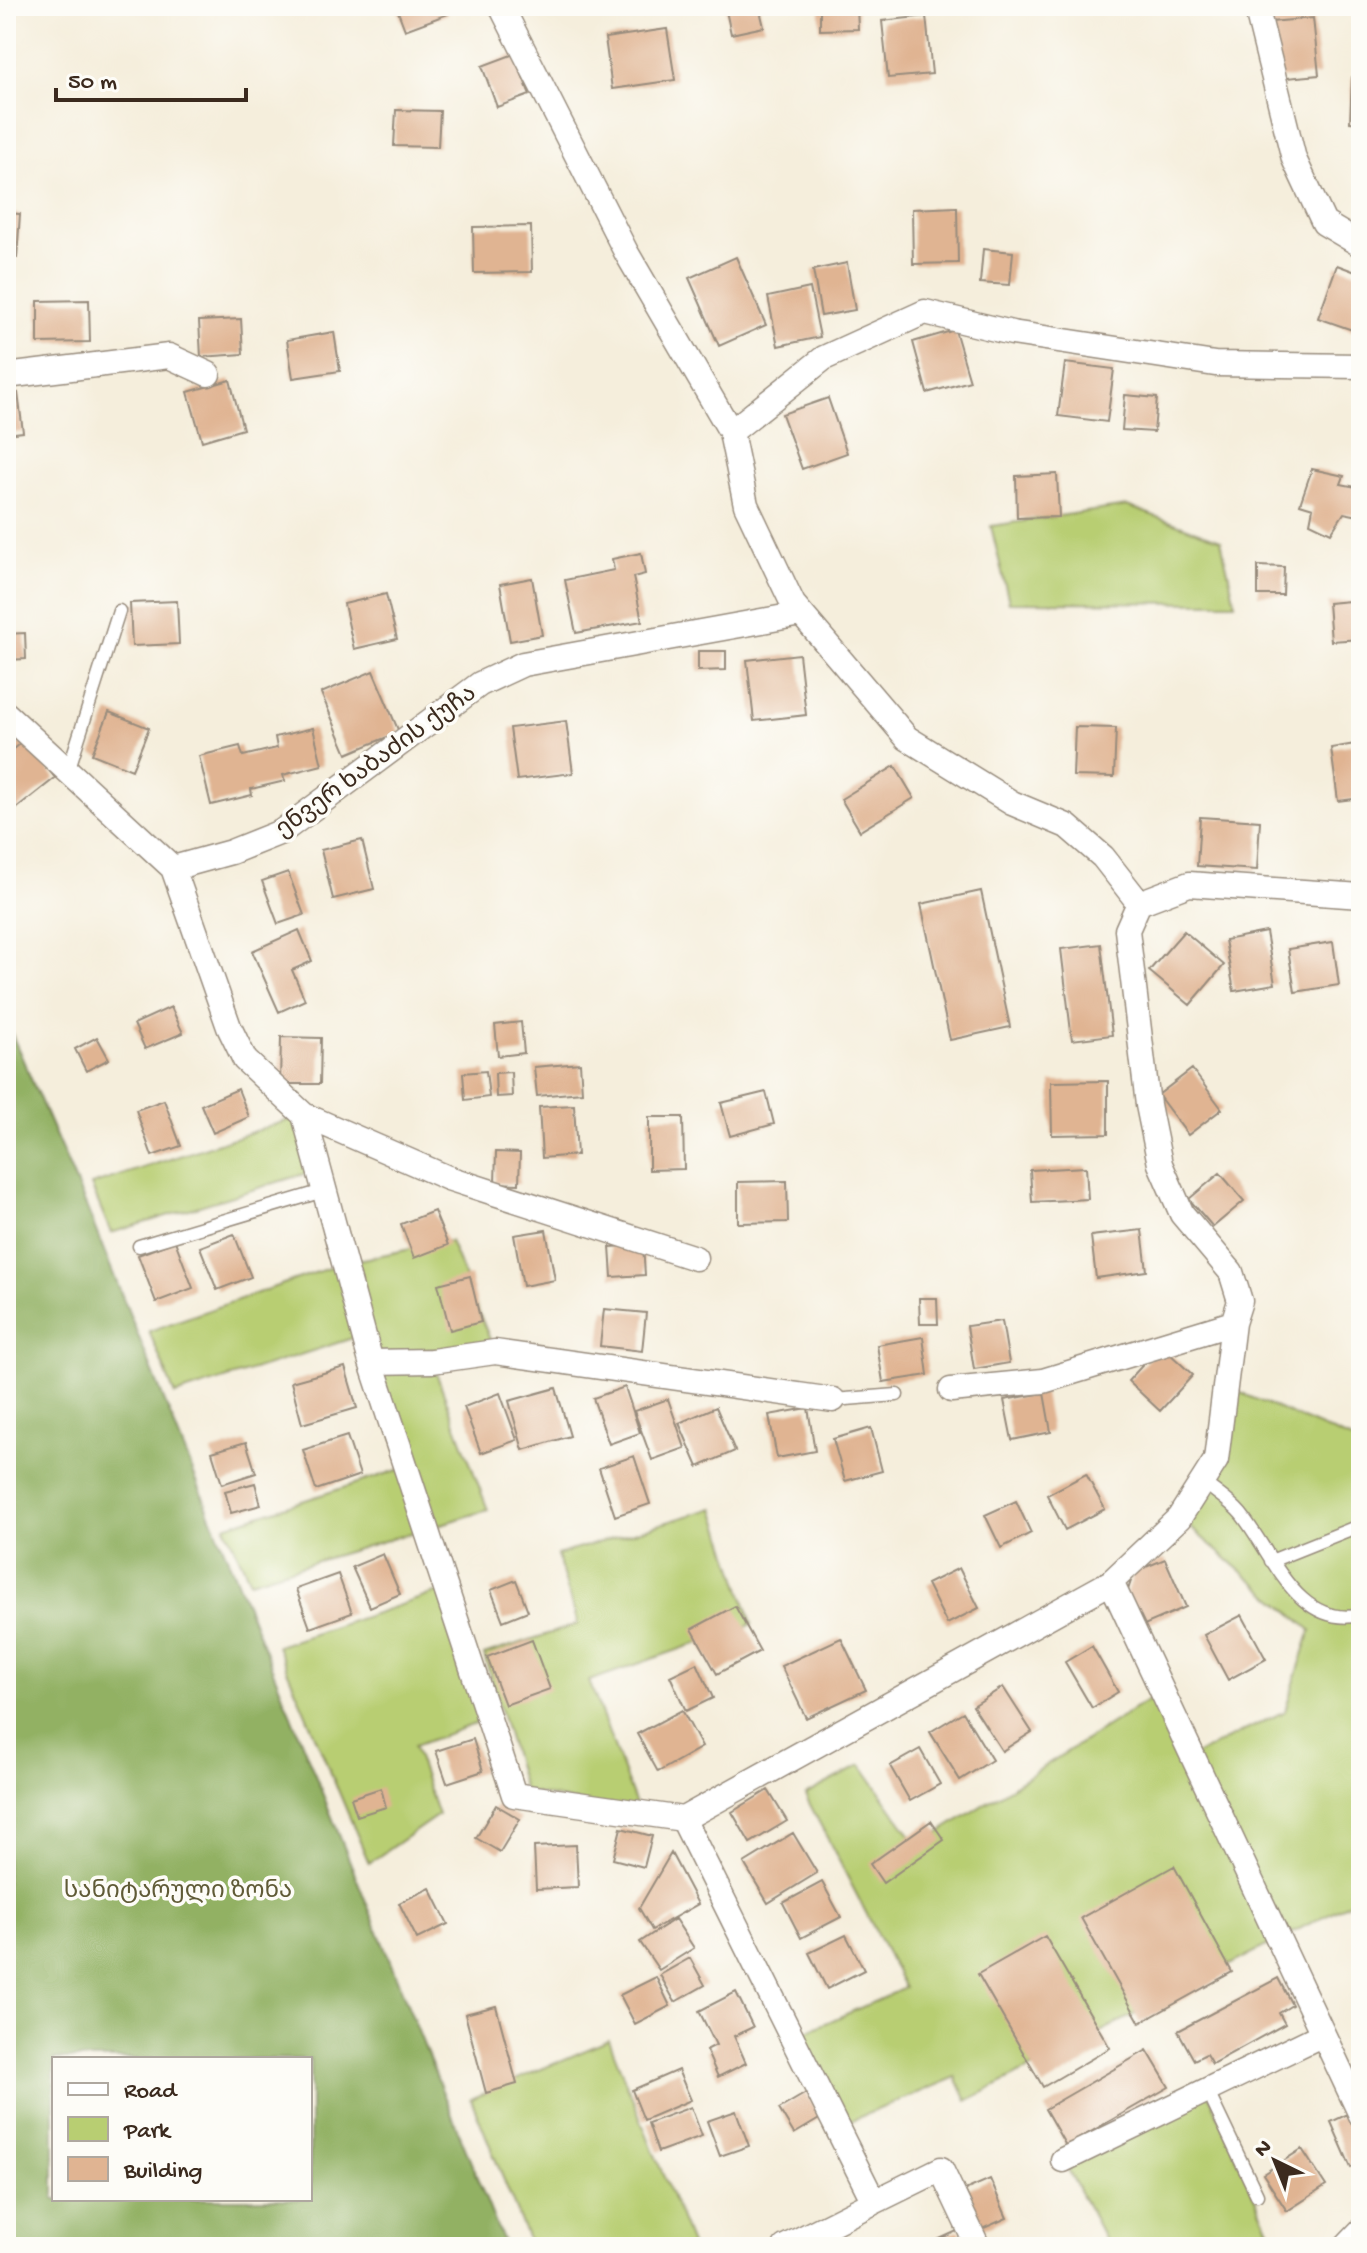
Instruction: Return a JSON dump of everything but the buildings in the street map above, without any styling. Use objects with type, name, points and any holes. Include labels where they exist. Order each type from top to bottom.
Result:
[{"type":"street","points":[[501,6],[626,252],[731,432],[746,505],[801,614],[907,738],[1012,803],[1067,826],[1103,857],[1139,903]]},
{"type":"street","points":[[1256,6],[1294,159],[1324,223],[1361,245]]},
{"type":"street","points":[[731,432],[824,358],[925,312],[1012,333],[1215,364],[1361,366]]},
{"type":"street","points":[[6,376],[169,356],[208,374]]},
{"type":"street","name":"ენვერ ხაბაძის ქუჩა","points":[[173,868],[231,852],[281,832],[480,684],[523,664],[801,614]]},
{"type":"street","points":[[6,714],[173,868],[229,1027],[245,1060],[304,1115],[448,1178],[695,1258]]},
{"type":"street","points":[[1331,894],[1361,876]]},
{"type":"street","points":[[304,1115],[371,1362],[514,1795],[683,1819],[1111,1582],[1179,1518],[1216,1460],[1233,1323],[1240,1301],[1231,1272],[1182,1214],[1160,1164],[1148,1105],[1127,930],[1139,903],[1189,884],[1361,896]]},
{"type":"street","points":[[951,1390],[1043,1381],[1233,1323]]},
{"type":"street","points":[[371,1362],[432,1361],[495,1352],[833,1400]]},
{"type":"street","points":[[1111,1582],[1361,2115]]},
{"type":"street","points":[[683,1819],[874,2202]]},
{"type":"street","points":[[1063,2160],[1323,2034]]},
{"type":"street","points":[[785,2247],[941,2169],[978,2247]]},
{"type":"lane","points":[[68,771],[119,611]]},
{"type":"lane","points":[[139,1246],[323,1191]]},
{"type":"lane","points":[[833,1400],[897,1395]]},
{"type":"lane","points":[[1203,1482],[1240,1512],[1271,1561],[1317,1612],[1351,1617],[1361,1615]]},
{"type":"lane","points":[[1271,1561],[1361,1525]]},
{"type":"lane","points":[[1207,2090],[1257,2195]]},
{"type":"lane","points":[[1337,2247],[1361,2222]]},
{"type":"green space","points":[[1127,506],[1221,540],[1235,603],[1009,602],[991,526]]},
{"type":"green space","name":"სანიტარული ზონა","points":[[6,1021],[86,1206],[505,2247],[6,2247]]},
{"type":"green space","points":[[304,1115],[317,1170],[111,1233],[91,1185]]},
{"type":"green space","points":[[450,1241],[495,1352],[432,1362],[488,1510],[250,1581],[225,1526],[404,1468],[362,1335],[175,1395],[149,1331],[343,1263]]},
{"type":"green space","points":[[1227,1387],[1361,1444],[1361,1897],[967,2101],[956,2077],[836,2127],[792,2038],[905,1988],[805,1795],[861,1765],[918,1846],[1163,1691],[1194,1756],[1285,1711],[1311,1630],[1179,1518],[1216,1460]]},
{"type":"green space","points":[[714,1508],[752,1624],[589,1681],[640,1815],[524,1791],[484,1655],[578,1624],[557,1555]]},
{"type":"green space","points":[[442,1591],[483,1721],[414,1746],[438,1815],[369,1863],[277,1646]]},
{"type":"green space","points":[[609,2040],[692,2247],[531,2247],[471,2099]]},
{"type":"green space","points":[[1207,2090],[1277,2247],[1109,2247],[1063,2160]]}]
